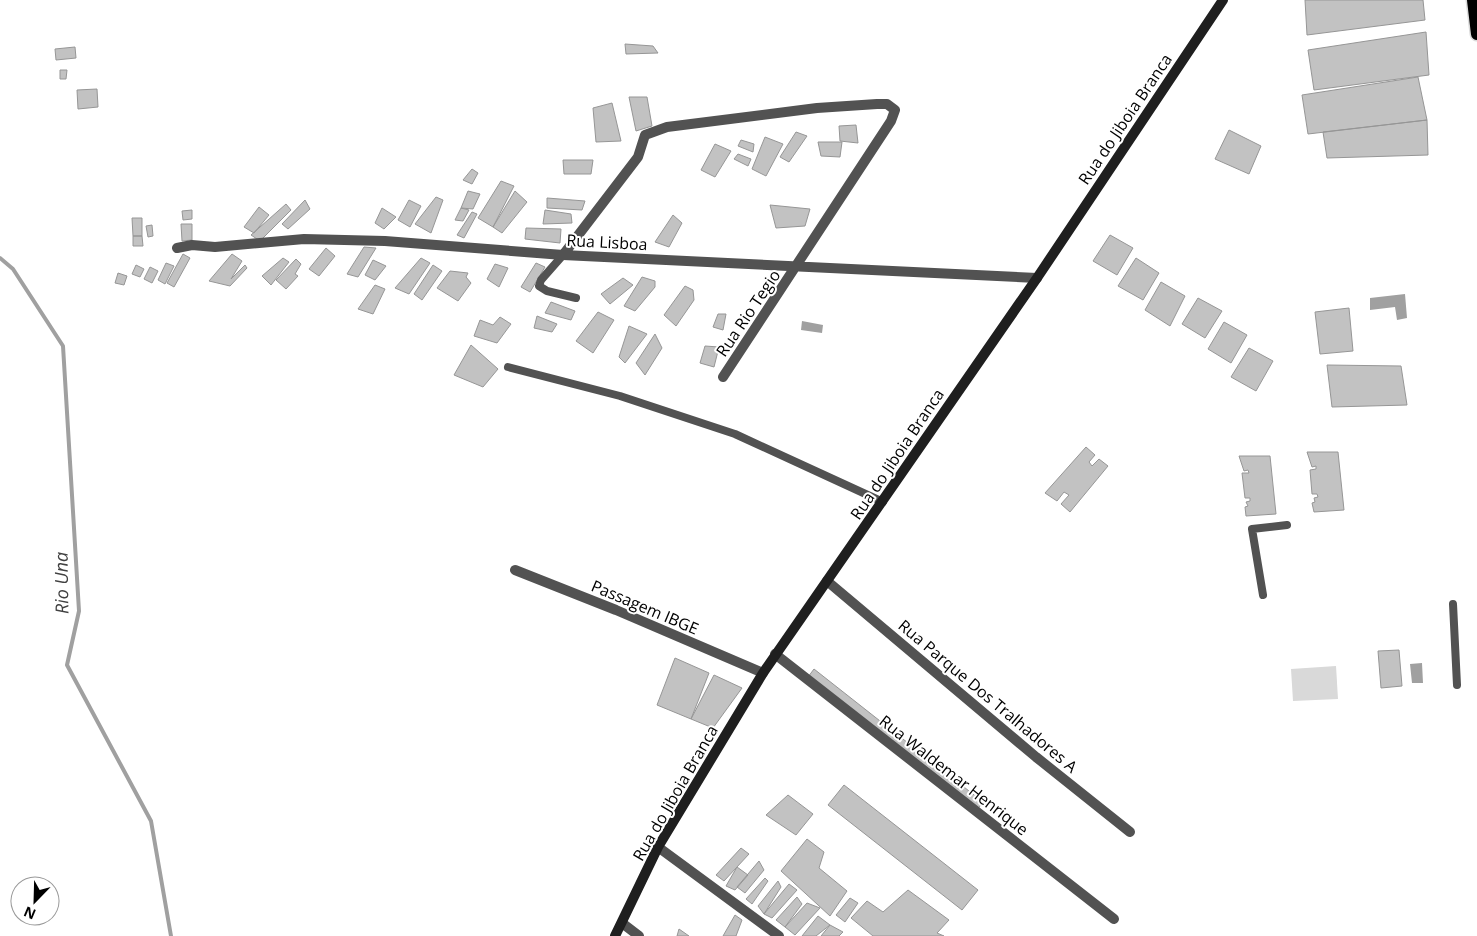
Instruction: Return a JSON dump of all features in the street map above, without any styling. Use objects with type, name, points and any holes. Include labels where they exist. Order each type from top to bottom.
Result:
[{"type":"main road","name":"Rua do Jiboia Branca","points":[[615,936],[658,847],[775,654],[883,502],[1037,278],[1223,0]]},
{"type":"main road","points":[[1473,0],[1477,34]]},
{"type":"street","name":"Rua Rio Tegio","points":[[563,254],[638,157],[645,135],[667,127],[817,108],[876,104],[892,106],[895,110],[891,121],[723,377]]},
{"type":"street","name":"Rua Lisboa","points":[[178,248],[192,244],[215,247],[313,239],[385,241],[563,254],[1037,278]]},
{"type":"street","name":"Passagem IBGE","points":[[515,570],[616,610],[763,673]]},
{"type":"street","name":"Rua Parque Dos Tralhadores A","points":[[827,581],[1036,757],[1130,832]]},
{"type":"street","name":"Rua Waldemar Henrique","points":[[775,654],[1114,919]]},
{"type":"street","points":[[658,847],[779,936]]},
{"type":"street","points":[[622,923],[638,936]]},
{"type":"lane","points":[[563,254],[541,280],[539,286],[547,291],[576,298]]},
{"type":"lane","points":[[508,367],[620,396],[735,434],[883,502]]},
{"type":"lane","points":[[1263,594],[1252,529],[1287,525]]},
{"type":"lane","points":[[1453,604],[1457,685]]},
{"type":"shaded area","points":[[1405,294],[1407,318],[1397,320],[1395,307],[1370,310],[1370,298]]},
{"type":"shaded area","points":[[802,321],[823,325],[822,333],[801,330]]},
{"type":"shaded area","points":[[1422,663],[1423,683],[1412,683],[1410,664]]},
{"type":"shaded area","points":[[1336,666],[1338,699],[1293,701],[1291,669]]},
{"type":"building","points":[[1305,0],[1423,0],[1425,20],[1307,35]]},
{"type":"building","points":[[1426,32],[1429,75],[1314,90],[1308,50]]},
{"type":"building","points":[[625,44],[653,46],[658,53],[626,54]]},
{"type":"building","points":[[75,47],[76,58],[56,60],[55,49]]},
{"type":"building","points":[[60,70],[67,70],[66,79],[60,79]]},
{"type":"building","points":[[1418,77],[1427,120],[1308,134],[1302,95]]},
{"type":"building","points":[[97,89],[98,107],[78,109],[77,90]]},
{"type":"building","points":[[629,97],[647,97],[652,126],[636,131]]},
{"type":"building","points":[[612,103],[621,141],[596,142],[593,108]]},
{"type":"building","points":[[1427,120],[1428,155],[1327,158],[1323,132]]},
{"type":"building","points":[[856,125],[858,143],[840,141],[839,126]]},
{"type":"building","points":[[1229,130],[1261,146],[1249,174],[1215,159]]},
{"type":"building","points":[[796,132],[807,136],[789,162],[780,157]]},
{"type":"building","points":[[765,137],[783,144],[766,176],[752,169]]},
{"type":"building","points":[[741,140],[754,144],[753,152],[738,146]]},
{"type":"building","points":[[818,142],[842,142],[840,157],[821,156]]},
{"type":"building","points":[[715,144],[731,151],[715,177],[701,170]]},
{"type":"building","points":[[738,154],[751,159],[748,166],[734,159]]},
{"type":"building","points":[[563,160],[593,160],[591,174],[564,174]]},
{"type":"building","points":[[472,169],[478,173],[472,184],[463,180]]},
{"type":"building","points":[[501,181],[514,186],[493,227],[478,218]]},
{"type":"building","points":[[468,191],[480,194],[473,209],[461,208]]},
{"type":"building","points":[[515,191],[527,202],[502,233],[493,227]]},
{"type":"building","points":[[436,197],[443,200],[431,233],[415,224]]},
{"type":"building","points":[[547,198],[585,201],[582,210],[547,208]]},
{"type":"building","points":[[305,200],[310,209],[288,229],[282,224]]},
{"type":"building","points":[[409,200],[421,206],[410,227],[398,220]]},
{"type":"building","points":[[286,204],[291,210],[260,241],[251,235]]},
{"type":"building","points":[[770,205],[810,209],[805,226],[776,228]]},
{"type":"building","points":[[259,207],[269,215],[254,233],[244,227]]},
{"type":"building","points":[[382,208],[396,217],[384,229],[375,223]]},
{"type":"building","points":[[461,208],[469,210],[463,221],[455,220]]},
{"type":"building","points":[[192,210],[192,219],[183,220],[182,211]]},
{"type":"building","points":[[545,210],[571,214],[572,223],[543,224]]},
{"type":"building","points":[[472,212],[477,214],[464,238],[457,235]]},
{"type":"building","points":[[673,215],[682,223],[669,247],[655,242]]},
{"type":"building","points":[[132,218],[142,218],[142,236],[133,236]]},
{"type":"building","points":[[181,224],[192,224],[192,240],[182,241]]},
{"type":"building","points":[[152,225],[153,236],[148,237],[146,226]]},
{"type":"building","points":[[526,228],[561,229],[560,243],[525,239]]},
{"type":"building","points":[[1110,235],[1133,248],[1117,275],[1093,261]]},
{"type":"building","points":[[133,236],[142,236],[143,246],[133,246]]},
{"type":"building","points":[[364,247],[376,248],[358,277],[347,274]]},
{"type":"building","points":[[326,248],[335,256],[319,276],[309,269]]},
{"type":"building","points":[[183,254],[190,258],[174,287],[167,283]]},
{"type":"building","points":[[232,254],[242,261],[231,279],[245,265],[247,268],[230,286],[209,281]]},
{"type":"building","points":[[283,258],[289,262],[271,285],[262,276]]},
{"type":"building","points":[[421,258],[430,263],[409,294],[395,288]]},
{"type":"building","points":[[1136,258],[1159,273],[1143,300],[1118,286]]},
{"type":"building","points":[[296,259],[301,264],[295,274],[298,276],[286,289],[276,280]]},
{"type":"building","points":[[373,260],[386,266],[375,280],[365,275]]},
{"type":"building","points":[[166,263],[174,266],[165,284],[158,280]]},
{"type":"building","points":[[536,263],[545,267],[530,292],[521,287]]},
{"type":"building","points":[[495,264],[508,268],[499,287],[487,279]]},
{"type":"building","points":[[136,265],[144,269],[140,277],[132,274]]},
{"type":"building","points":[[433,265],[442,271],[422,300],[414,294]]},
{"type":"building","points":[[150,267],[158,271],[152,283],[144,279]]},
{"type":"building","points":[[450,271],[468,273],[466,277],[471,283],[458,301],[437,288]]},
{"type":"building","points":[[118,273],[127,276],[124,285],[115,283]]},
{"type":"building","points":[[642,277],[655,281],[655,287],[635,311],[624,306]]},
{"type":"building","points":[[623,278],[633,285],[610,304],[601,294]]},
{"type":"building","points":[[1161,282],[1185,296],[1170,326],[1145,310]]},
{"type":"building","points":[[375,285],[385,289],[373,314],[358,309]]},
{"type":"building","points":[[685,286],[693,290],[694,300],[676,326],[664,315]]},
{"type":"building","points":[[1198,298],[1222,311],[1205,338],[1182,324]]},
{"type":"building","points":[[551,302],[575,311],[571,320],[545,313]]},
{"type":"building","points":[[1349,308],[1353,351],[1320,354],[1315,312]]},
{"type":"building","points":[[598,312],[614,320],[593,353],[576,341]]},
{"type":"building","points":[[718,314],[726,314],[723,330],[713,327]]},
{"type":"building","points":[[537,316],[557,324],[552,332],[534,328]]},
{"type":"building","points":[[500,317],[511,324],[497,343],[474,336],[480,320],[493,325]]},
{"type":"building","points":[[1224,322],[1247,335],[1231,363],[1208,349]]},
{"type":"building","points":[[629,326],[647,334],[625,363],[619,357]]},
{"type":"building","points":[[655,334],[662,348],[645,375],[636,363]]},
{"type":"building","points":[[471,345],[498,369],[483,387],[454,375]]},
{"type":"building","points":[[705,346],[719,347],[714,367],[700,363]]},
{"type":"building","points":[[1249,348],[1273,361],[1256,391],[1231,377]]},
{"type":"building","points":[[1327,365],[1401,366],[1407,405],[1332,407]]},
{"type":"building","points":[[1086,447],[1095,455],[1089,462],[1092,466],[1099,459],[1108,466],[1070,512],[1061,504],[1069,495],[1064,492],[1057,501],[1045,493]]},
{"type":"building","points":[[1307,452],[1338,452],[1344,510],[1314,512],[1312,503],[1315,502],[1314,498],[1318,497],[1317,494],[1312,494],[1310,470],[1316,469],[1316,466],[1312,467]]},
{"type":"building","points":[[1239,456],[1270,456],[1276,514],[1246,516],[1245,507],[1248,506],[1246,502],[1250,501],[1250,498],[1245,498],[1242,473],[1249,473],[1248,470],[1244,471]]},
{"type":"building","points":[[1399,650],[1402,686],[1381,688],[1378,651]]},
{"type":"building","points":[[675,658],[709,673],[691,719],[657,705]]},
{"type":"building","points":[[814,669],[983,802],[977,810],[808,677]]},
{"type":"building","points":[[714,675],[742,688],[713,728],[691,719]]},
{"type":"building","points":[[844,785],[978,890],[962,910],[828,805]]},
{"type":"building","points":[[788,795],[813,814],[796,835],[766,815]]},
{"type":"building","points":[[807,839],[824,852],[819,868],[847,891],[830,916],[781,871]]},
{"type":"building","points":[[741,848],[749,854],[724,881],[716,875]]},
{"type":"building","points":[[759,861],[764,870],[745,893],[737,887]]},
{"type":"building","points":[[737,867],[748,875],[735,890],[726,886]]},
{"type":"building","points":[[765,878],[768,881],[752,904],[746,899]]},
{"type":"building","points":[[778,881],[781,887],[764,914],[758,906]]},
{"type":"building","points":[[789,884],[797,890],[772,918],[764,914]]},
{"type":"building","points":[[908,890],[949,920],[937,933],[944,936],[873,936],[851,918],[867,901],[883,912]]},
{"type":"building","points":[[797,897],[802,904],[785,927],[776,920]]},
{"type":"building","points":[[850,898],[858,903],[845,922],[836,915]]},
{"type":"building","points":[[807,903],[820,908],[795,935],[785,927]]},
{"type":"building","points":[[735,915],[742,920],[736,936],[723,936]]},
{"type":"building","points":[[818,916],[830,925],[816,936],[802,936]]},
{"type":"building","points":[[830,925],[843,932],[839,936],[821,936]]},
{"type":"building","points":[[679,929],[689,936],[677,936]]},
{"type":"waterway","name":"Rio Una","points":[[0,258],[13,269],[63,346],[79,611],[67,665],[151,821],[171,936]]}]
